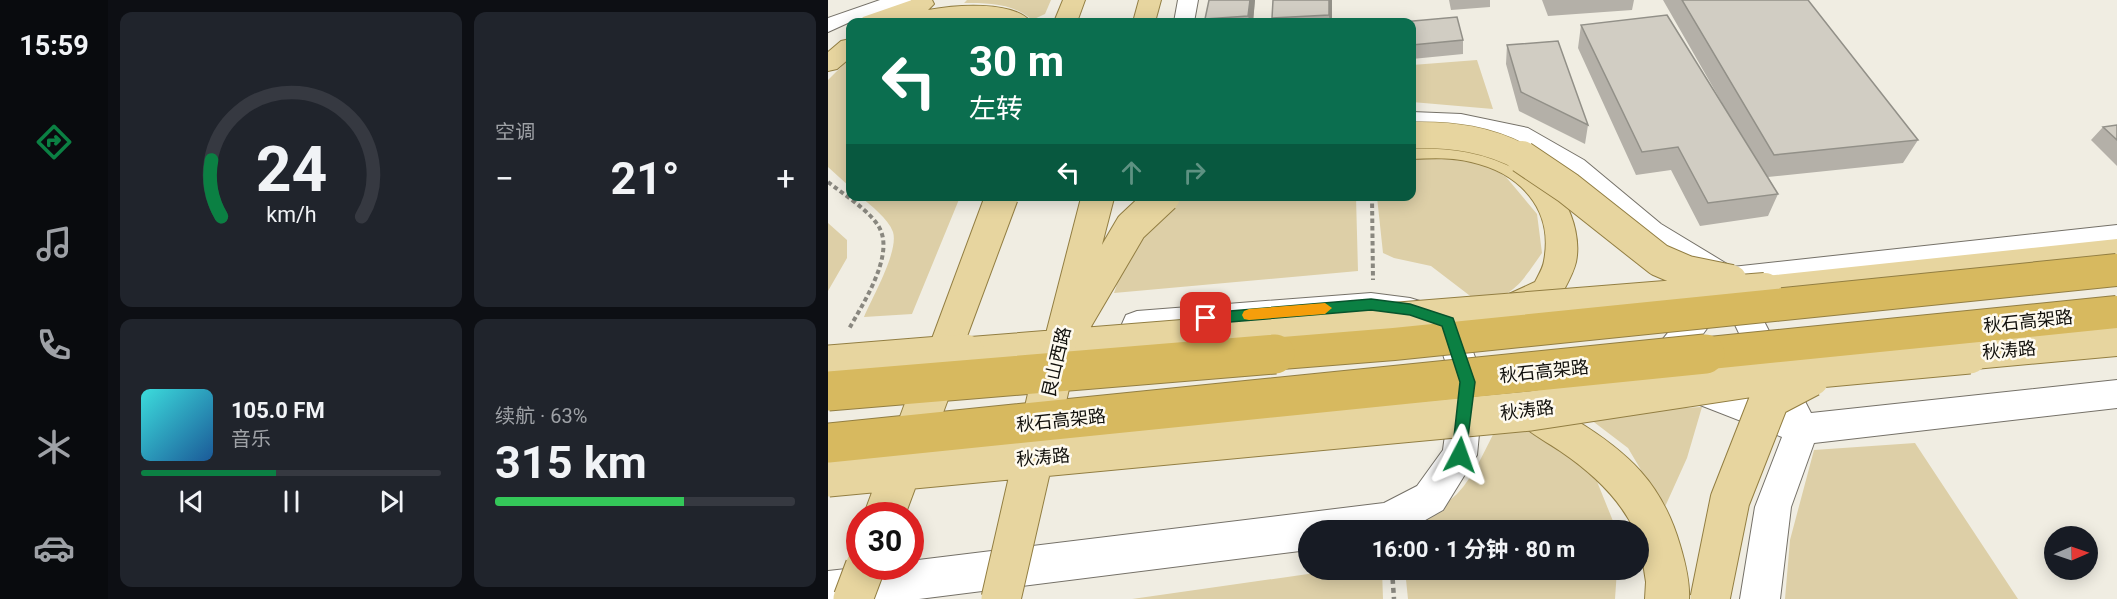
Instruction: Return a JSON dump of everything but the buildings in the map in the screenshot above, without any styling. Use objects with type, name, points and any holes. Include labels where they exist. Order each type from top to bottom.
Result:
[{"type":"highway","points":[[828,391],[1394,344],[2117,270]]},
{"type":"highway","name":"秋石高架路","points":[[828,443],[2117,312]]},
{"type":"main road","points":[[881,18],[936,0]]},
{"type":"main road","points":[[1067,18],[1074,0]]},
{"type":"main road","points":[[1145,18],[1149,0]]},
{"type":"main road","points":[[918,18],[929,15],[976,12],[1014,18]]},
{"type":"main road","points":[[828,45],[846,35]]},
{"type":"main road","points":[[828,64],[846,49]]},
{"type":"main road","points":[[1416,135],[1431,133],[1478,140],[1520,154],[1550,172],[1630,239],[1671,268],[1765,289]]},
{"type":"main road","points":[[1416,150],[1432,148],[1472,152],[1510,164],[1543,189],[1560,225],[1560,262],[1547,291],[1510,308]]},
{"type":"main road","points":[[889,502],[1000,201]]},
{"type":"main road","name":"艮山西路","points":[[1001,599],[1057,354],[1097,201]]},
{"type":"main road","points":[[1057,354],[1131,227],[1159,201]]},
{"type":"main road","points":[[828,365],[1765,289],[2117,251]]},
{"type":"main road","name":"秋涛路","points":[[828,477],[1530,411],[1829,367],[2117,340]]},
{"type":"main road","points":[[1710,599],[1730,500],[1770,398],[1829,367]]},
{"type":"main road","points":[[1530,411],[1600,455],[1635,490],[1658,534],[1668,585],[1666,599]]},
{"type":"main road","points":[[1018,599],[1021,516]]},
{"type":"main road","points":[[853,599],[860,580]]},
{"type":"street","points":[[848,18],[902,0]]},
{"type":"street","points":[[1185,18],[1188,0]]},
{"type":"street","points":[[828,26],[846,19]]},
{"type":"street","points":[[1416,120],[1461,122],[1519,134],[1575,166],[1651,231],[1728,279],[1802,429],[1773,507],[1760,599]]},
{"type":"street","points":[[1466,392],[1664,362],[1728,279],[2117,235]]},
{"type":"street","points":[[838,339],[1371,305],[1410,309],[1448,322],[1466,392],[1460,455],[1430,498],[1390,520]]},
{"type":"street","points":[[1466,392],[1664,377],[1802,429],[2117,394]]},
{"type":"street","points":[[828,591],[1298,532]]},
{"type":"path","points":[[828,182],[846,198]]},
{"type":"path","points":[[838,339],[879,269],[885,243],[879,227],[850,201]]},
{"type":"path","points":[[1371,305],[1372,201]]},
{"type":"path","points":[[1393,580],[1394,599]]},
{"type":"shaded area","points":[[967,0],[1051,0],[1045,14],[1036,18],[1030,18],[1008,7],[964,3]]},
{"type":"shaded area","points":[[1477,60],[1493,109],[1416,102],[1416,65]]},
{"type":"shaded area","points":[[846,62],[846,183],[828,167],[828,80]]},
{"type":"shaded area","points":[[1428,149],[1473,157],[1506,177],[1537,214],[1542,253],[1511,291],[1482,305],[1431,266],[1394,258],[1383,253],[1377,201],[1416,201],[1416,150]]},
{"type":"shaded area","points":[[866,201],[958,201],[912,314],[864,317],[889,262],[894,240],[893,232],[879,213]]},
{"type":"shaded area","points":[[1177,201],[1356,201],[1358,271],[1114,293],[1129,249]]},
{"type":"shaded area","points":[[828,223],[847,240],[847,258],[828,291]]},
{"type":"shaded area","points":[[1702,407],[1687,458],[1664,509],[1628,448],[1582,413]]},
{"type":"shaded area","points":[[1498,425],[1525,429],[1546,436],[1594,474],[1613,520],[1417,520],[1457,494],[1475,470]]},
{"type":"shaded area","points":[[1915,443],[2018,599],[1785,599],[1790,540],[1814,450]]},
{"type":"shaded area","points":[[1298,575],[1298,580],[1382,580],[1383,599],[1132,599]]},
{"type":"shaded area","points":[[1406,580],[1616,580],[1615,599],[1408,599]]},
{"type":"slow traffic","points":[[1249,315],[1325,308]]},
{"type":"route","points":[[1206,318],[1371,305],[1410,309],[1448,322],[1468,382],[1460,455]]}]
